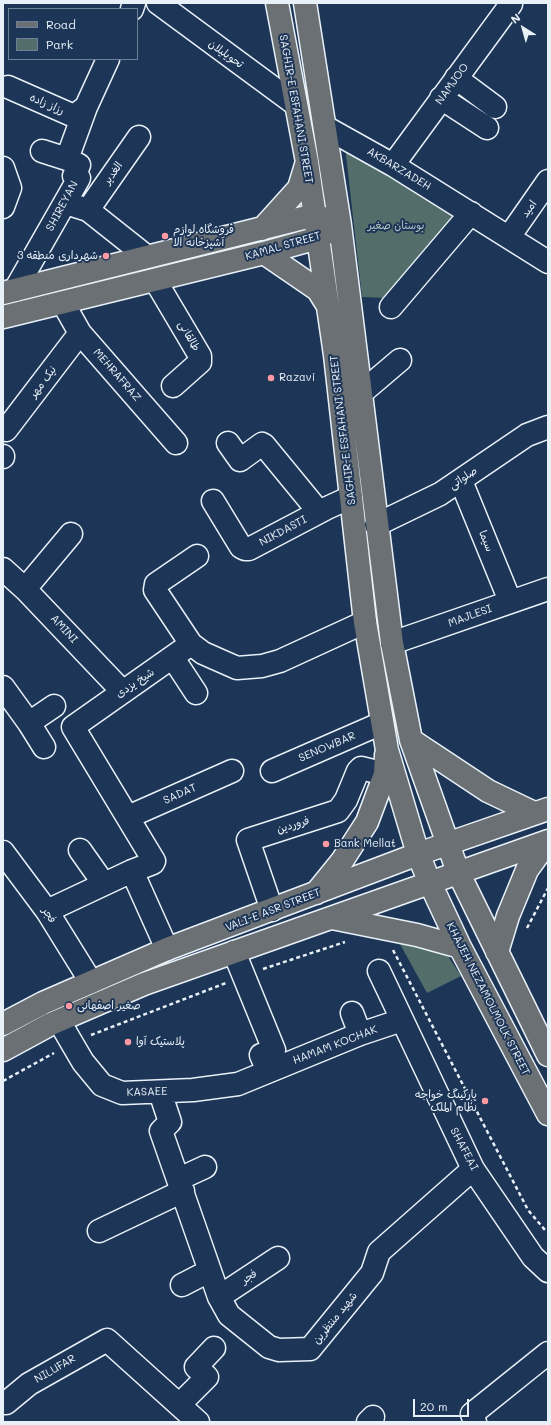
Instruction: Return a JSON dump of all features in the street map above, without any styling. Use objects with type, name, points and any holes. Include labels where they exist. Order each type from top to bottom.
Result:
[{"type":"main road","name":"SAGHIR-E ESFAHANI STREET","points":[[277,3],[295,104],[303,133],[328,306],[365,622],[387,750],[418,854]]},
{"type":"main road","name":"SAGHIR-E ESFAHANI STREET","points":[[305,3],[340,225],[376,525],[392,643],[411,740],[458,872]]},
{"type":"main road","points":[[262,229],[299,188],[307,162]]},
{"type":"main road","name":"KAMAL STREET","points":[[9,291],[315,215],[340,225]]},
{"type":"main road","name":"KAMAL STREET","points":[[3,317],[264,253],[318,238],[340,225]]},
{"type":"main road","points":[[264,253],[318,290],[328,306]]},
{"type":"main road","points":[[411,740],[488,791],[541,811]]},
{"type":"main road","points":[[316,893],[342,861],[366,822],[385,774],[387,750]]},
{"type":"main road","name":"VALI-E ASR STREET","points":[[3,1024],[43,1003],[167,949],[418,854],[541,811]]},
{"type":"main road","points":[[3,1050],[59,1021],[144,984],[548,841]]},
{"type":"main road","points":[[497,952],[508,916],[527,870],[548,841]]},
{"type":"main road","name":"KHAJEH NEZAMOLMOLK STREET","points":[[418,854],[460,947],[548,1114]]},
{"type":"main road","points":[[458,872],[548,1055]]},
{"type":"main road","points":[[332,918],[421,936],[460,947]]},
{"type":"street","name":"تحویلیلان","points":[[158,3],[295,104]]},
{"type":"street","name":"NAMJOO","points":[[393,165],[510,4],[509,3]]},
{"type":"street","points":[[42,151],[67,159],[86,107],[108,60]]},
{"type":"street","points":[[456,78],[495,107]]},
{"type":"street","name":"رزاز زاده","points":[[8,87],[74,116],[86,107]]},
{"type":"street","points":[[441,98],[487,128]]},
{"type":"street","name":"AKBARZADEH","points":[[325,127],[393,165],[548,262]]},
{"type":"street","name":"الغدیر","points":[[88,210],[138,137]]},
{"type":"street","name":"SHIREYAN","points":[[9,291],[66,203],[79,178],[74,176],[79,165],[67,159]]},
{"type":"street","points":[[3,168],[10,188],[3,208]]},
{"type":"street","name":"امید","points":[[509,237],[548,181]]},
{"type":"street","points":[[66,203],[88,210],[146,256]]},
{"type":"street","points":[[391,307],[471,213]]},
{"type":"street","name":"طالقانی","points":[[155,280],[200,356],[200,362],[173,386]]},
{"type":"street","name":"MEHRAFRAZ","points":[[62,303],[80,333],[176,443]]},
{"type":"street","name":"نیک مهر","points":[[6,430],[80,333]]},
{"type":"street","points":[[360,394],[400,360]]},
{"type":"street","name":"صلواتی","points":[[376,525],[440,494],[461,481],[527,434],[548,427]]},
{"type":"street","points":[[228,443],[240,460],[262,444],[264,445],[319,512]]},
{"type":"street","name":"سیما","points":[[461,481],[510,601]]},
{"type":"street","name":"NIKDASTI","points":[[213,501],[241,547],[249,549],[351,497]]},
{"type":"street","points":[[10,580],[71,534]]},
{"type":"street","points":[[197,556],[156,584],[155,590],[192,644],[203,653],[237,668],[262,666],[280,660],[365,622]]},
{"type":"street","name":"AMINI","points":[[10,580],[123,692]]},
{"type":"street","name":"MAJLESI","points":[[392,643],[548,589]]},
{"type":"street","name":"شیخ یزدی","points":[[29,723],[41,751],[192,644]]},
{"type":"street","points":[[173,658],[196,692]]},
{"type":"street","points":[[3,687],[29,723],[54,706]]},
{"type":"street","name":"SENOWBAR","points":[[272,771],[382,724]]},
{"type":"street","points":[[47,911],[132,871],[153,863],[153,858],[73,727]]},
{"type":"street","name":"فروردین","points":[[272,910],[248,840],[338,811],[358,771],[361,768],[385,774]]},
{"type":"street","name":"SADAT","points":[[128,817],[232,771]]},
{"type":"street","points":[[80,850],[104,884]]},
{"type":"street","name":"فجر","points":[[3,852],[47,911],[91,982]]},
{"type":"street","points":[[132,871],[167,949]]},
{"type":"street","points":[[234,952],[274,1050],[261,1055],[268,1071]]},
{"type":"street","name":"SHAFEAI","points":[[379,970],[473,1169],[533,1257],[548,1271]]},
{"type":"street","points":[[352,1013],[360,1034]]},
{"type":"street","name":"HAMAM KOCHAK","points":[[268,1071],[360,1034],[402,1020]]},
{"type":"street","name":"KASAEE","points":[[59,1021],[83,1062],[102,1086],[122,1093],[193,1090],[238,1084],[268,1071]]},
{"type":"street","name":"شهید منتظرین","points":[[160,1092],[170,1122],[161,1131],[219,1297],[228,1315],[269,1347],[279,1350],[310,1349],[372,1273],[380,1252],[473,1169]]},
{"type":"street","points":[[99,1231],[181,1185],[205,1167]]},
{"type":"street","name":"فجر","points":[[219,1297],[278,1258]]},
{"type":"street","points":[[182,1285],[209,1271]]},
{"type":"street","name":"NILUFAR","points":[[6,1403],[29,1384],[107,1340],[179,1405]]},
{"type":"street","points":[[198,1422],[179,1405],[207,1377],[196,1367],[214,1348]]},
{"type":"street","points":[[475,1422],[472,1414],[548,1353]]},
{"type":"path","points":[[525,932],[548,888]]},
{"type":"path","points":[[3,1081],[72,1043],[128,1019],[244,976],[348,941]]},
{"type":"path","points":[[390,944],[528,1210],[545,1230],[548,1231]]},
{"type":"green space","name":"بوستان صغیر","points":[[345,146],[460,216],[387,298],[362,297]]},
{"type":"green space","points":[[400,944],[421,945],[444,950],[461,976],[427,993]]},
{"type":"place","name":"فروشگاه لوازم آشپزخانه الا","points":[[165,236]]},
{"type":"place","name":"شهرداری منطقه 3","points":[[106,256]]},
{"type":"place","name":"Razavi","points":[[271,378]]},
{"type":"place","name":"Bank Mellat","points":[[326,844]]},
{"type":"place","name":"صغیر اصفهانی","points":[[69,1006]]},
{"type":"place","name":"پلاستیک آوا","points":[[128,1042]]},
{"type":"place","name":"پارکینگ خواجه نظام الملک","points":[[485,1101]]}]
